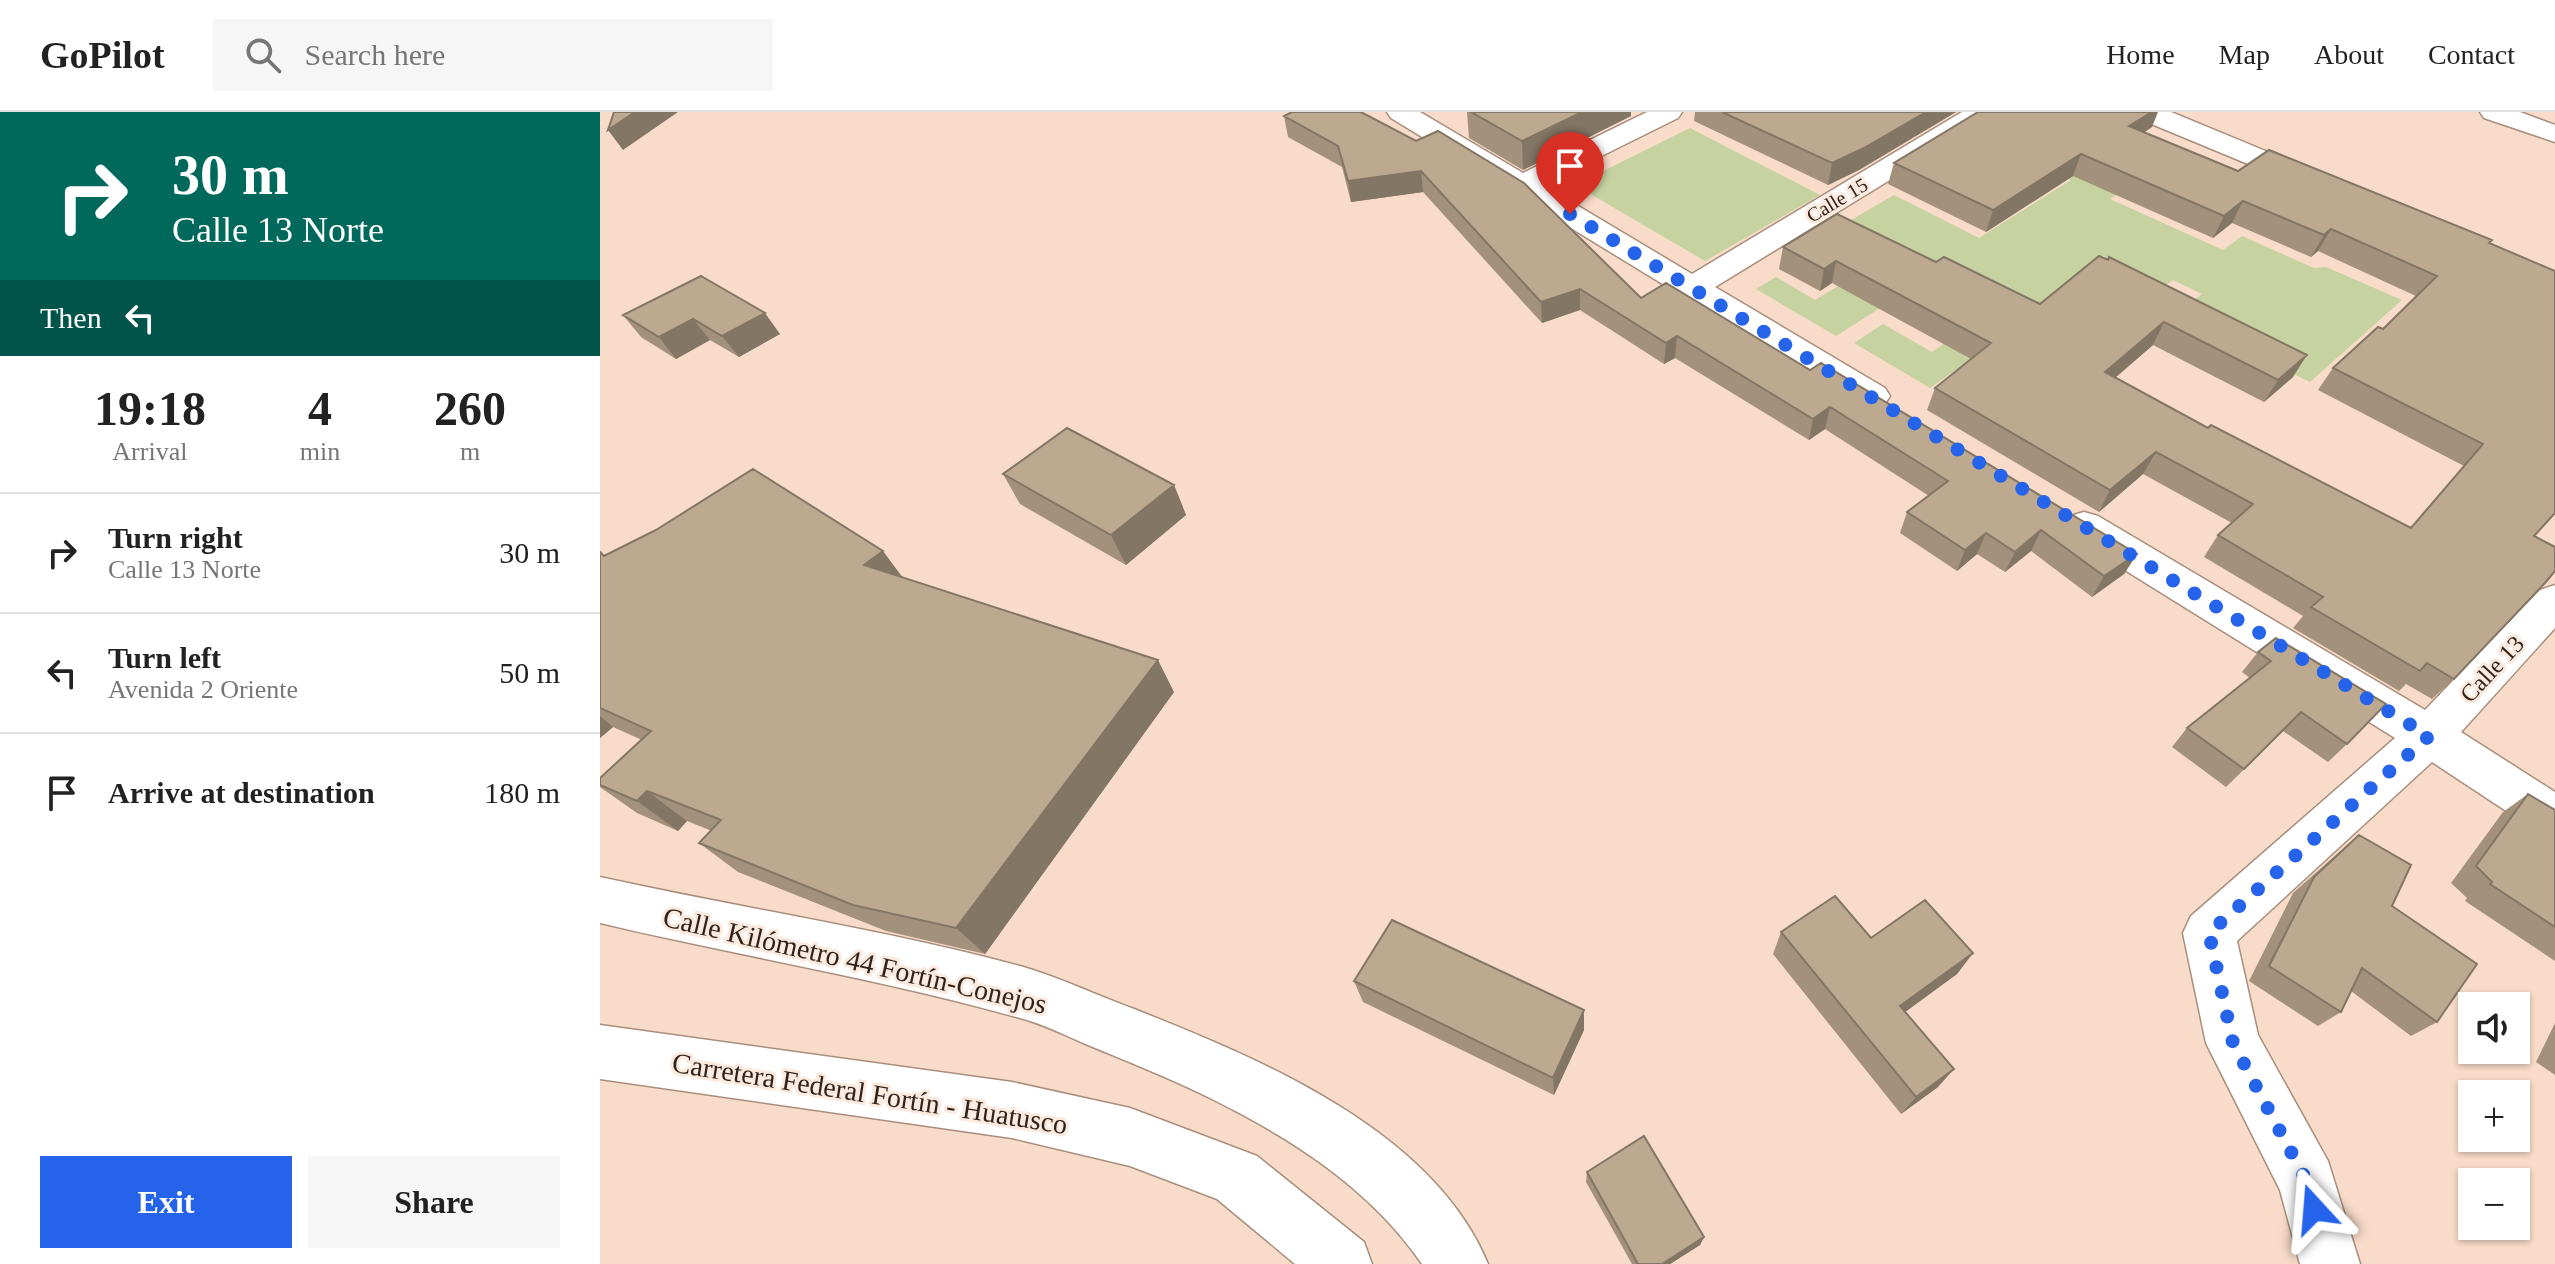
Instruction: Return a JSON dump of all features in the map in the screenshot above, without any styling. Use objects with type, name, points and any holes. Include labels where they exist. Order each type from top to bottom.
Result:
[{"type":"street","points":[[1401,112],[1897,412]]},
{"type":"street","points":[[1521,185],[1668,112]]},
{"type":"street","name":"Calle 15","points":[[1693,287],[1981,112]]},
{"type":"street","points":[[2147,112],[2337,191]]},
{"type":"street","points":[[2494,112],[2555,134]]},
{"type":"street","points":[[2061,512],[2429,736],[2555,817]]},
{"type":"street","name":"Calle 13","points":[[2330,1264],[2307,1182],[2233,1043],[2209,933],[2429,736],[2555,601]]},
{"type":"street","name":"Calle Kilómetro 44 Fortín-Conejos","points":[[600,900],[1022,993],[1196,1061],[1310,1121],[1380,1170],[1446,1243],[1458,1264]]},
{"type":"street","name":"Carretera Federal Fortín - Huatusco","points":[[600,1052],[1012,1110],[1130,1137],[1236,1177],[1342,1264]]},
{"type":"green space","points":[[1690,128],[1820,195],[1705,261],[1575,185]]},
{"type":"green space","points":[[1990,142],[2173,154],[2110,199],[2223,250],[2242,236],[2314,268],[2326,267],[2402,300],[2310,382],[2174,315],[2202,294],[2173,280],[2142,303],[2089,276],[1930,388],[1854,343],[1883,324],[1932,352],[1999,306],[1937,272],[1836,336],[1756,289],[1776,277],[1815,300],[1884,258],[1834,230],[1894,195],[1979,238],[2071,180]]},
{"type":"building","points":[[614,112],[635,112],[608,130]]},
{"type":"building","points":[[1292,112],[1361,112],[1416,141],[1438,131],[1524,183],[1641,298],[1666,283],[1810,370],[1821,363],[2137,554],[2104,576],[2041,530],[2015,552],[1986,533],[1965,550],[1907,512],[1948,481],[1830,407],[1813,419],[1677,336],[1666,343],[1580,289],[1541,302],[1421,171],[1348,181],[1338,146],[1284,116]]},
{"type":"building","points":[[1471,112],[1582,112],[1522,141]]},
{"type":"building","points":[[1722,112],[1926,112],[1832,163]]},
{"type":"building","points":[[1978,112],[2152,112],[2129,126],[2238,171],[2269,150],[2492,240],[2489,243],[2555,271],[2555,513],[2534,536],[2555,547],[2555,571],[2454,679],[2427,663],[2420,671],[2311,607],[2323,597],[2218,535],[2253,504],[2156,452],[2110,490],[1935,388],[1991,343],[1836,261],[1824,269],[1783,247],[1837,214],[1936,262],[1944,257],[2040,304],[2099,256],[2108,260],[2109,257],[2307,355],[2278,380],[2164,322],[2105,372],[2208,428],[2211,425],[2411,528],[2483,444],[2333,368],[2378,327],[2383,329],[2437,276],[2331,229],[2324,235],[2243,201],[2224,216],[2081,154],[1993,210],[1894,163]]},
{"type":"building","points":[[701,276],[765,313],[722,336],[693,319],[659,337],[623,315]]},
{"type":"building","points":[[1067,428],[1174,485],[1111,535],[1003,474]]},
{"type":"building","points":[[753,469],[883,551],[864,565],[1158,660],[956,928],[853,905],[699,843],[721,820],[647,791],[637,801],[600,785],[600,778],[651,731],[600,708],[600,552],[604,556],[656,530]]},
{"type":"building","points":[[2276,638],[2386,704],[2347,744],[2301,712],[2244,769],[2187,728],[2271,661],[2258,652]]},
{"type":"building","points":[[2528,794],[2555,810],[2555,927],[2490,884],[2492,882],[2476,866]]},
{"type":"building","points":[[2359,835],[2411,865],[2392,906],[2477,964],[2437,1022],[2362,968],[2341,1012],[2269,966],[2314,877]]},
{"type":"building","points":[[1835,896],[1871,938],[1925,900],[1973,953],[1900,1006],[1954,1069],[1916,1097],[1781,932]]},
{"type":"building","points":[[1392,920],[1584,1010],[1553,1078],[1354,981]]},
{"type":"building","points":[[1644,1136],[1704,1237],[1662,1264],[1638,1264],[1587,1172]]},
{"type":"route","points":[[1570,214],[2429,736],[2209,933],[2233,1043],[2307,1182],[2314,1209]]}]
